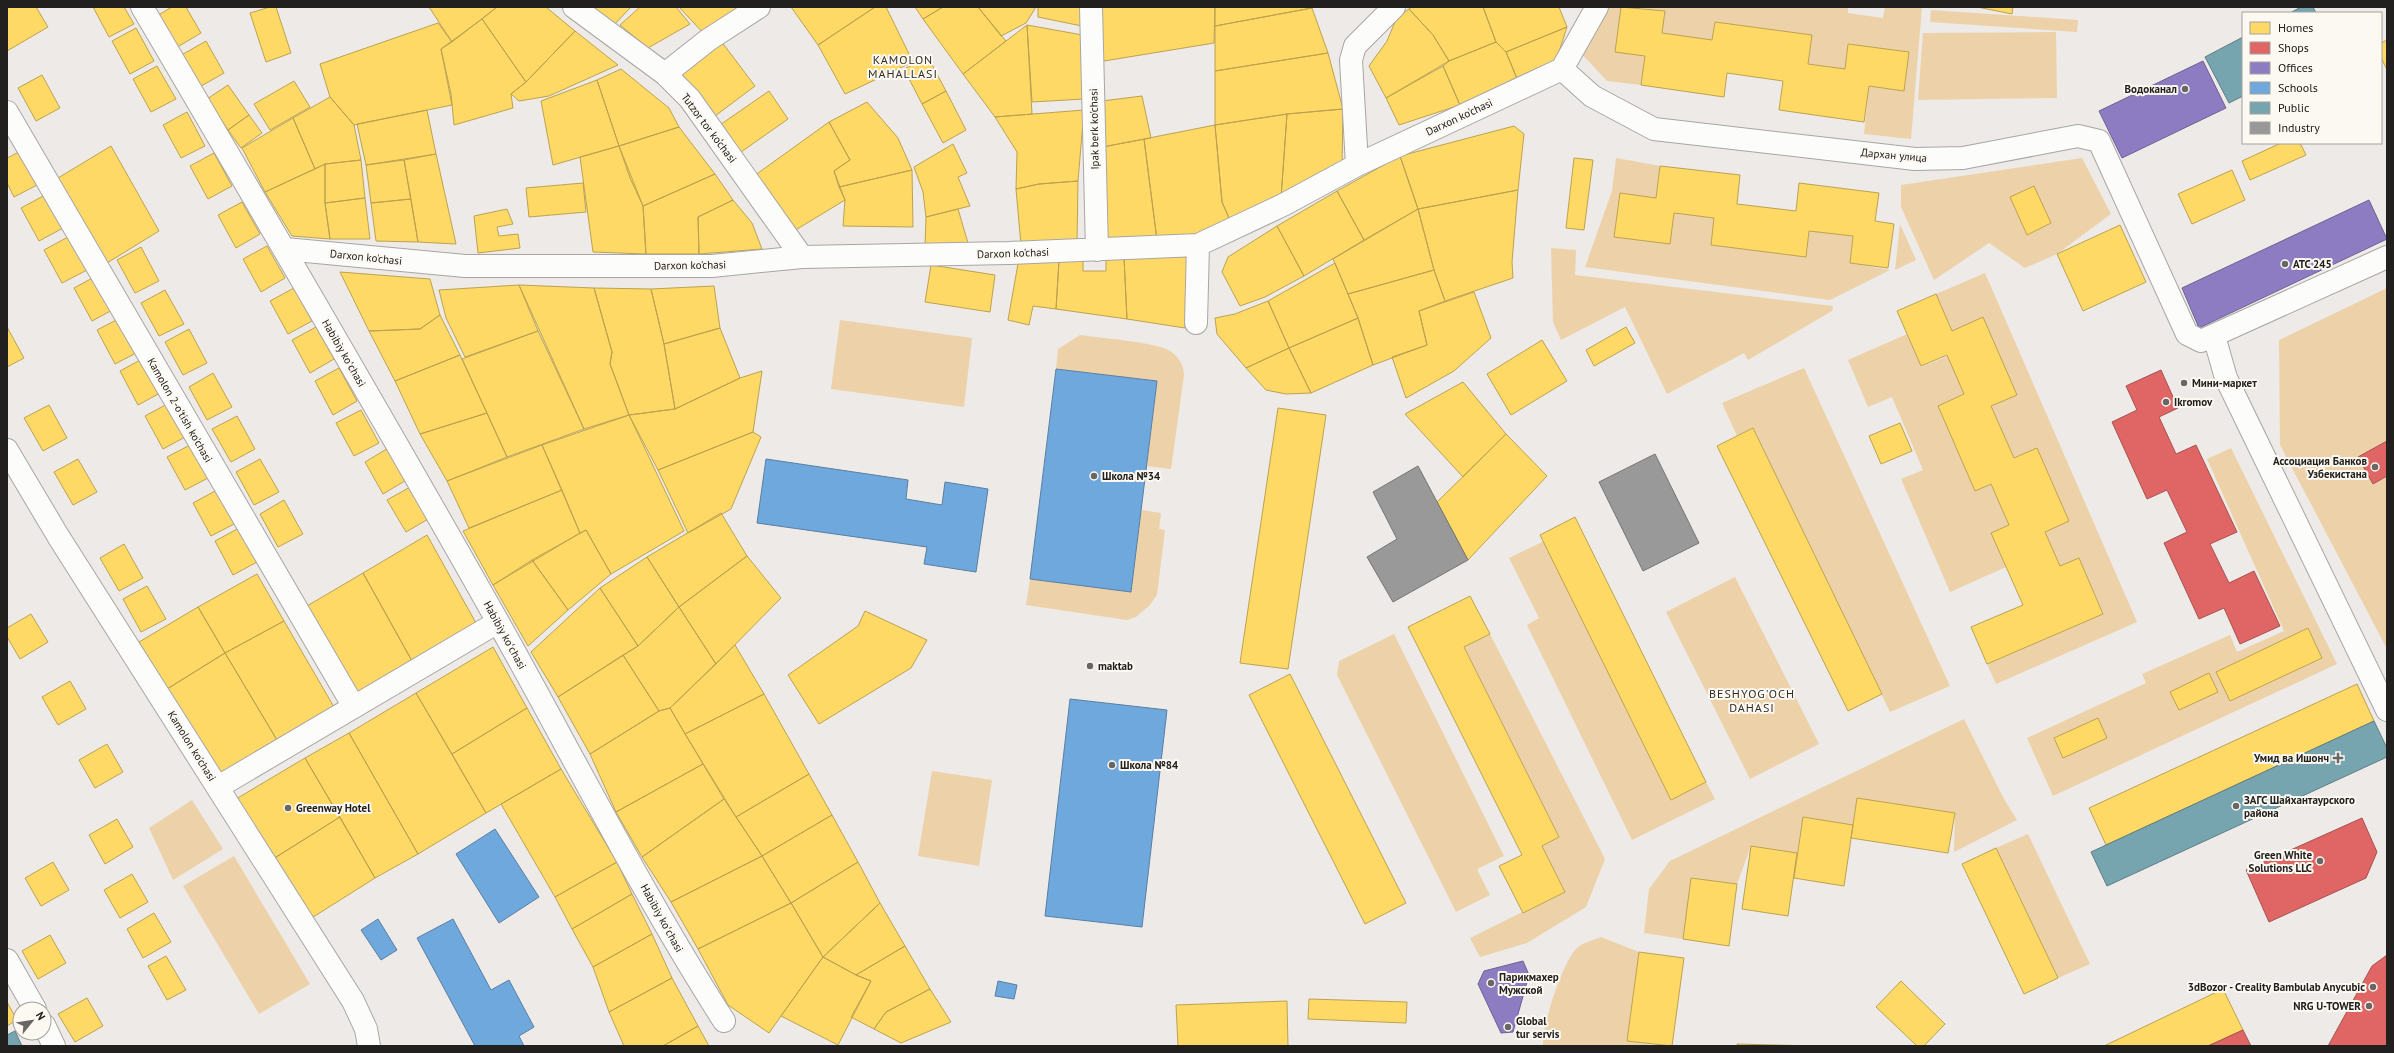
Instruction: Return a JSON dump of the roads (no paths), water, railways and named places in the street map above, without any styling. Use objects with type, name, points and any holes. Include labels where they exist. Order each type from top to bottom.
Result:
[{"type":"street","points":[[142,7],[284,249]]},
{"type":"street","name":"Tutzor tor ko‘chasi","points":[[574,7],[665,74],[690,99],[802,257]]},
{"type":"street","points":[[665,74],[708,40],[759,7]]},
{"type":"street","name":"Ipak berk ko'chasi","points":[[1091,7],[1096,250]]},
{"type":"street","points":[[1357,165],[1351,60],[1355,46],[1394,7]]},
{"type":"street","points":[[1562,69],[1597,7]]},
{"type":"street","name":"Darxon ko'chasi","points":[[284,249],[465,266],[712,266],[802,257],[1096,250],[1198,245],[1283,205],[1357,165],[1562,69]]},
{"type":"street","name":"Дархан улица","points":[[1562,69],[1592,96],[1654,129],[1916,159],[1962,158],[2078,136],[2099,141],[2187,334],[2201,341],[2214,336]]},
{"type":"street","name":"Kamolon 2-o'tish ko'chasi","points":[[7,112],[354,707]]},
{"type":"street","points":[[1196,324],[1198,245]]},
{"type":"street","name":"Habibiy koʻchasi","points":[[284,249],[498,622],[687,964],[724,1021]]},
{"type":"street","points":[[2387,257],[2214,336],[2226,378],[2387,710]]},
{"type":"street","name":"Kamolon ko'chasi","points":[[7,450],[58,536],[353,1001],[366,1029],[369,1046]]},
{"type":"street","points":[[218,788],[498,622]]},
{"type":"street","points":[[7,960],[30,1001]]},
{"type":"place","name":"Водоканал","points":[[2185,89]]},
{"type":"place","name":"АТС 245","points":[[2285,264]]},
{"type":"place","name":"Мини-маркет","points":[[2184,383]]},
{"type":"place","name":"Ikromov","points":[[2166,402]]},
{"type":"place","name":"Ассоциация Банков Узбекистана","points":[[2375,467]]},
{"type":"place","name":"Школа №34","points":[[1094,476]]},
{"type":"place","name":"maktab","points":[[1090,666]]},
{"type":"place","name":"Умид ва Ишонч","points":[[2338,758]]},
{"type":"place","name":"Школа №84","points":[[1112,765]]},
{"type":"place","name":"ЗАГС Шайхантаурского района","points":[[2236,806]]},
{"type":"place","name":"Greenway Hotel","points":[[288,808]]},
{"type":"place","name":"Green White Solutions LLC","points":[[2320,861]]},
{"type":"place","name":"Парикмахер Мужской","points":[[1491,983]]},
{"type":"place","name":"3dBozor - Creality Bambulab Anycubic","points":[[2373,987]]},
{"type":"place","name":"NRG U-TOWER","points":[[2369,1006]]},
{"type":"place","name":"Global tur servis","points":[[1508,1027]]},
{"type":"district","name":"KAMOLON MAHALLASI","points":[[903,66]]},
{"type":"district","name":"BESHYOG'OCH DAHASI","points":[[1752,700]]}]
